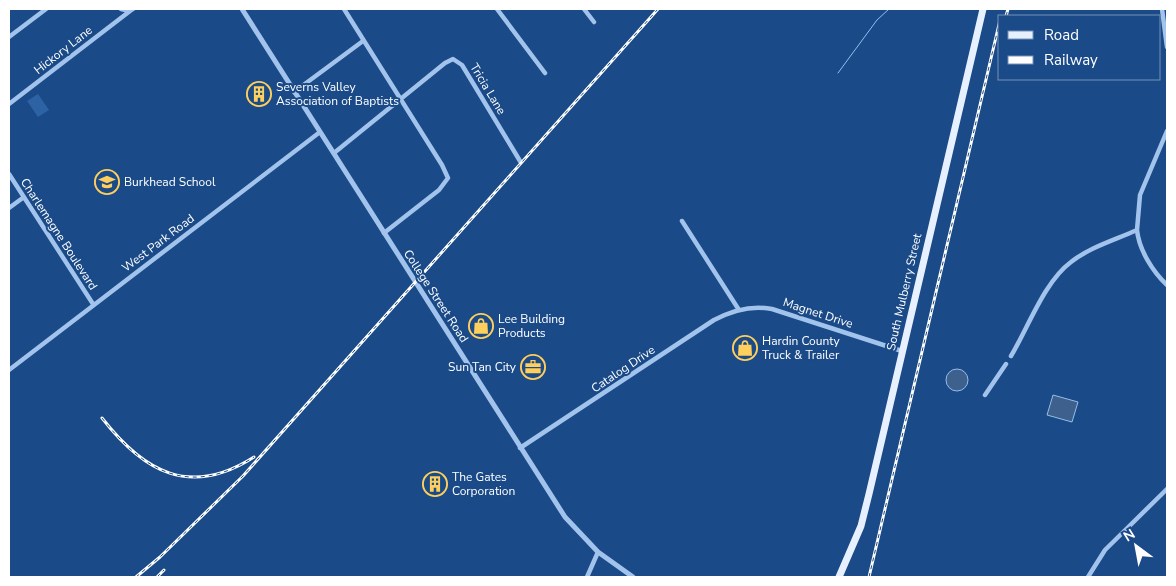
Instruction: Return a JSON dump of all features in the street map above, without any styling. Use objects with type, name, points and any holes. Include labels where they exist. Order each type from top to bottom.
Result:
[{"type":"main road","name":"South Mulberry Street","points":[[839,577],[861,526],[983,9]]},
{"type":"street","points":[[9,37],[46,9]]},
{"type":"street","points":[[121,9],[131,10]]},
{"type":"street","name":"College Street Road","points":[[242,9],[565,517],[598,552],[633,577]]},
{"type":"street","points":[[344,9],[448,178],[439,190],[384,233]]},
{"type":"street","points":[[497,9],[545,73]]},
{"type":"street","points":[[584,9],[594,22]]},
{"type":"street","points":[[1162,9],[1167,48]]},
{"type":"street","name":"Hickory Lane","points":[[9,104],[131,10]]},
{"type":"street","points":[[294,92],[363,41]]},
{"type":"street","name":"Tricia Lane","points":[[334,153],[445,63],[456,60],[462,65],[520,161]]},
{"type":"street","points":[[1167,131],[1140,195],[1137,230],[1150,264],[1167,285]]},
{"type":"street","name":"West Park Road","points":[[9,370],[320,132]]},
{"type":"street","name":"Charlemagne Boulevard","points":[[9,174],[93,304]]},
{"type":"street","points":[[9,208],[24,197]]},
{"type":"street","points":[[682,221],[739,310]]},
{"type":"street","points":[[1011,356],[1052,284],[1063,269],[1086,253],[1137,230]]},
{"type":"street","name":"Magnet Drive","points":[[739,310],[753,307],[772,309],[902,351]]},
{"type":"street","name":"Catalog Drive","points":[[520,448],[714,320],[739,310]]},
{"type":"street","points":[[985,395],[1006,364]]},
{"type":"street","points":[[1088,577],[1105,550],[1167,489]]},
{"type":"street","points":[[587,577],[598,552]]},
{"type":"shaded area","points":[[38,94],[49,110],[38,117],[27,101]]},
{"type":"shaded area","points":[[957,369],[965,372],[968,380],[965,388],[957,391],[949,388],[946,380],[949,372]]},
{"type":"shaded area","points":[[1053,395],[1078,402],[1072,422],[1047,415]]},
{"type":"waterway","points":[[838,73],[877,20],[889,9]]},
{"type":"railway","points":[[136,577],[160,557],[243,476],[658,9]]},
{"type":"railway","points":[[1006,15],[1008,9]]},
{"type":"railway","points":[[869,577],[998,29]]},
{"type":"railway","points":[[102,418],[134,453],[152,465],[170,473],[189,477],[209,476],[231,469],[254,457]]},
{"type":"railway","points":[[157,577],[164,570]]},
{"type":"place","name":"Severns Valley Association of Baptists","points":[[259,94]]},
{"type":"place","name":"Burkhead School","points":[[107,182]]},
{"type":"place","name":"Lee Building Products","points":[[481,326]]},
{"type":"place","name":"Hardin County Truck & Trailer","points":[[745,348]]},
{"type":"place","name":"Sun Tan City","points":[[533,367]]},
{"type":"place","name":"The Gates Corporation","points":[[435,484]]}]
